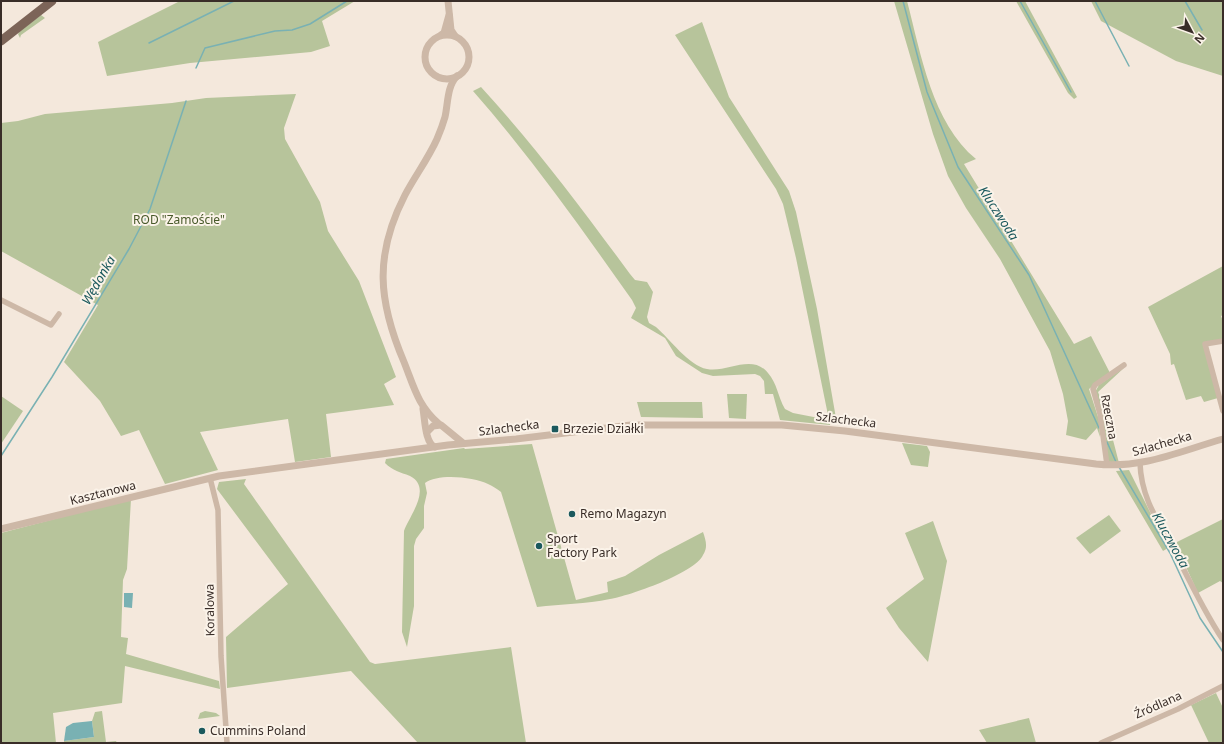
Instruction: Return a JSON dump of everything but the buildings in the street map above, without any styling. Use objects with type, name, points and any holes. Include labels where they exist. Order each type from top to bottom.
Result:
[{"type":"main road","points":[[1,41],[52,1]]},
{"type":"street","points":[[422,407],[439,424],[444,426],[449,431],[448,441],[438,446],[430,444],[422,407],[396,344],[391,326],[382,287],[382,269],[390,228],[405,194],[436,142],[444,118],[453,80],[466,68],[469,57],[465,44],[455,36],[452,30],[448,1]]},
{"type":"street","points":[[448,97],[446,84],[428,68],[425,56],[430,43],[441,36],[444,32],[450,13]]},
{"type":"street","points":[[441,36],[455,36]]},
{"type":"street","points":[[437,76],[448,78],[456,76]]},
{"type":"street","points":[[1,300],[51,325],[59,314]]},
{"type":"street","points":[[1223,341],[1205,344],[1223,411]]},
{"type":"street","name":"Rzeczna","points":[[1109,465],[1100,414],[1093,389],[1095,385],[1124,365]]},
{"type":"street","points":[[416,449],[431,427],[439,424]]},
{"type":"street","name":"Szlachecka","points":[[210,478],[438,446],[516,439],[631,425],[782,425],[845,430],[1123,466],[1140,463],[1223,438]]},
{"type":"street","name":"Szlachecka","points":[[449,431],[463,443]]},
{"type":"street","points":[[1140,463],[1144,493],[1154,515],[1204,611],[1223,640]]},
{"type":"street","name":"Kasztanowa","points":[[1,530],[210,478]]},
{"type":"street","name":"Koralowa","points":[[210,478],[218,510],[221,656],[227,743]]},
{"type":"street","name":"Źródlana","points":[[1101,743],[1178,709],[1223,686]]},
{"type":"green space","points":[[180,1],[355,1],[322,21],[330,46],[311,52],[190,63],[107,76],[98,42]]},
{"type":"green space","points":[[894,1],[907,1],[923,65],[939,107],[949,127],[961,144],[976,159],[964,164],[1074,344],[1091,336],[1110,373],[1089,389],[1099,420],[1100,437],[1097,428],[1086,440],[1066,435],[1068,421],[1063,394],[1050,351],[1000,259],[966,208],[948,176],[933,134]]},
{"type":"green space","points":[[1016,1],[1025,1],[1077,97],[1074,99],[1068,93]]},
{"type":"green space","points":[[1091,1],[1223,1],[1223,76],[1176,61],[1101,21]]},
{"type":"green space","points":[[41,15],[45,18],[21,35],[20,38],[18,34],[20,31]]},
{"type":"green space","points":[[702,22],[729,97],[789,191],[796,212],[817,309],[837,424],[830,420],[830,425],[780,420],[773,394],[765,394],[764,381],[760,376],[755,374],[713,376],[702,373],[676,356],[665,338],[631,318],[636,308],[632,300],[535,167],[473,91],[481,87],[539,155],[635,280],[647,282],[653,292],[647,317],[649,323],[656,327],[687,358],[700,367],[715,370],[739,365],[755,364],[762,367],[771,377],[785,409],[793,413],[829,420],[796,258],[783,204],[776,189],[675,35]]},
{"type":"green space","name":"ROD \"Zamoście\"","points":[[296,94],[284,128],[285,139],[320,202],[328,231],[359,281],[396,377],[384,384],[394,405],[326,414],[331,457],[295,462],[288,419],[200,432],[218,470],[165,484],[139,430],[121,436],[100,401],[64,362],[98,305],[1,251],[1,123],[18,121],[45,114],[172,103],[206,98]]},
{"type":"green space","points":[[1223,266],[1223,315],[1221,316],[1223,321],[1223,339],[1204,343],[1218,398],[1204,402],[1201,396],[1186,400],[1174,364],[1171,365],[1170,354],[1148,307]]},
{"type":"green space","points":[[1125,367],[1098,392],[1106,413],[1119,463],[1108,462],[1095,392],[1099,385]]},
{"type":"green space","points":[[727,394],[747,394],[746,419],[729,418]]},
{"type":"green space","points":[[1,396],[23,411],[1,444]]},
{"type":"green space","points":[[637,402],[702,402],[703,418],[641,417]]},
{"type":"green space","points":[[902,443],[927,446],[930,452],[928,467],[911,465]]},
{"type":"green space","points":[[532,444],[576,600],[608,592],[607,582],[625,576],[659,555],[703,532],[706,549],[703,555],[688,569],[646,589],[601,601],[537,607],[501,492],[492,486],[474,479],[447,477],[431,480],[425,483],[427,493],[424,506],[424,528],[416,539],[414,546],[414,606],[407,647],[402,632],[404,531],[420,495],[417,481],[410,476],[388,466],[385,463],[386,459],[464,448]]},
{"type":"green space","points":[[1129,470],[1168,548],[1163,551],[1116,471]]},
{"type":"green space","points":[[246,479],[244,484],[370,662],[375,664],[511,647],[526,743],[418,743],[351,671],[227,688],[226,637],[288,584],[217,489],[219,482]]},
{"type":"green space","points":[[131,499],[127,569],[123,580],[121,637],[128,638],[126,654],[219,681],[220,689],[125,666],[122,703],[53,713],[56,743],[1,743],[1,533]]},
{"type":"green space","points":[[1109,515],[1121,531],[1090,554],[1076,538]]},
{"type":"green space","points":[[1223,519],[1223,583],[1220,581],[1198,593],[1175,543]]},
{"type":"green space","points":[[933,521],[947,561],[928,662],[899,628],[886,608],[924,579],[905,533]]},
{"type":"green space","points":[[1216,693],[1223,708],[1223,743],[1209,743],[1191,705]]},
{"type":"green space","points":[[102,711],[106,742],[116,741],[117,743],[64,743],[64,741],[94,737],[92,721],[95,712]]},
{"type":"green space","points":[[205,711],[216,713],[220,716],[198,719],[200,713]]},
{"type":"green space","points":[[1029,718],[1036,743],[987,743],[979,730]]},
{"type":"water","points":[[124,593],[133,593],[132,608],[124,607]]},
{"type":"water","points":[[92,721],[94,737],[64,741],[66,727],[73,723]]},
{"type":"waterway","points":[[149,43],[234,1]]},
{"type":"waterway","name":"Wędonka","points":[[196,68],[205,48],[275,31],[292,30],[310,24],[347,1]]},
{"type":"waterway","name":"Kluczwoda","points":[[903,1],[927,92],[958,167],[1029,275],[1099,428]]},
{"type":"waterway","points":[[1020,1],[1071,92]]},
{"type":"waterway","points":[[1095,1],[1129,66]]},
{"type":"waterway","points":[[1185,1],[1202,30]]},
{"type":"waterway","name":"Wędonka","points":[[1,456],[52,377],[129,249],[150,209],[186,101]]},
{"type":"waterway","name":"Kluczwoda","points":[[1107,442],[1116,462]]},
{"type":"waterway","name":"Kluczwoda","points":[[1119,467],[1170,553],[1200,618],[1223,652]]},
{"type":"place","name":"Brzezie Działki","points":[[555,429]]},
{"type":"place","name":"Remo Magazyn","points":[[572,514]]},
{"type":"place","name":"Sport Factory Park","points":[[539,546]]},
{"type":"place","name":"Cummins Poland","points":[[202,731]]}]
